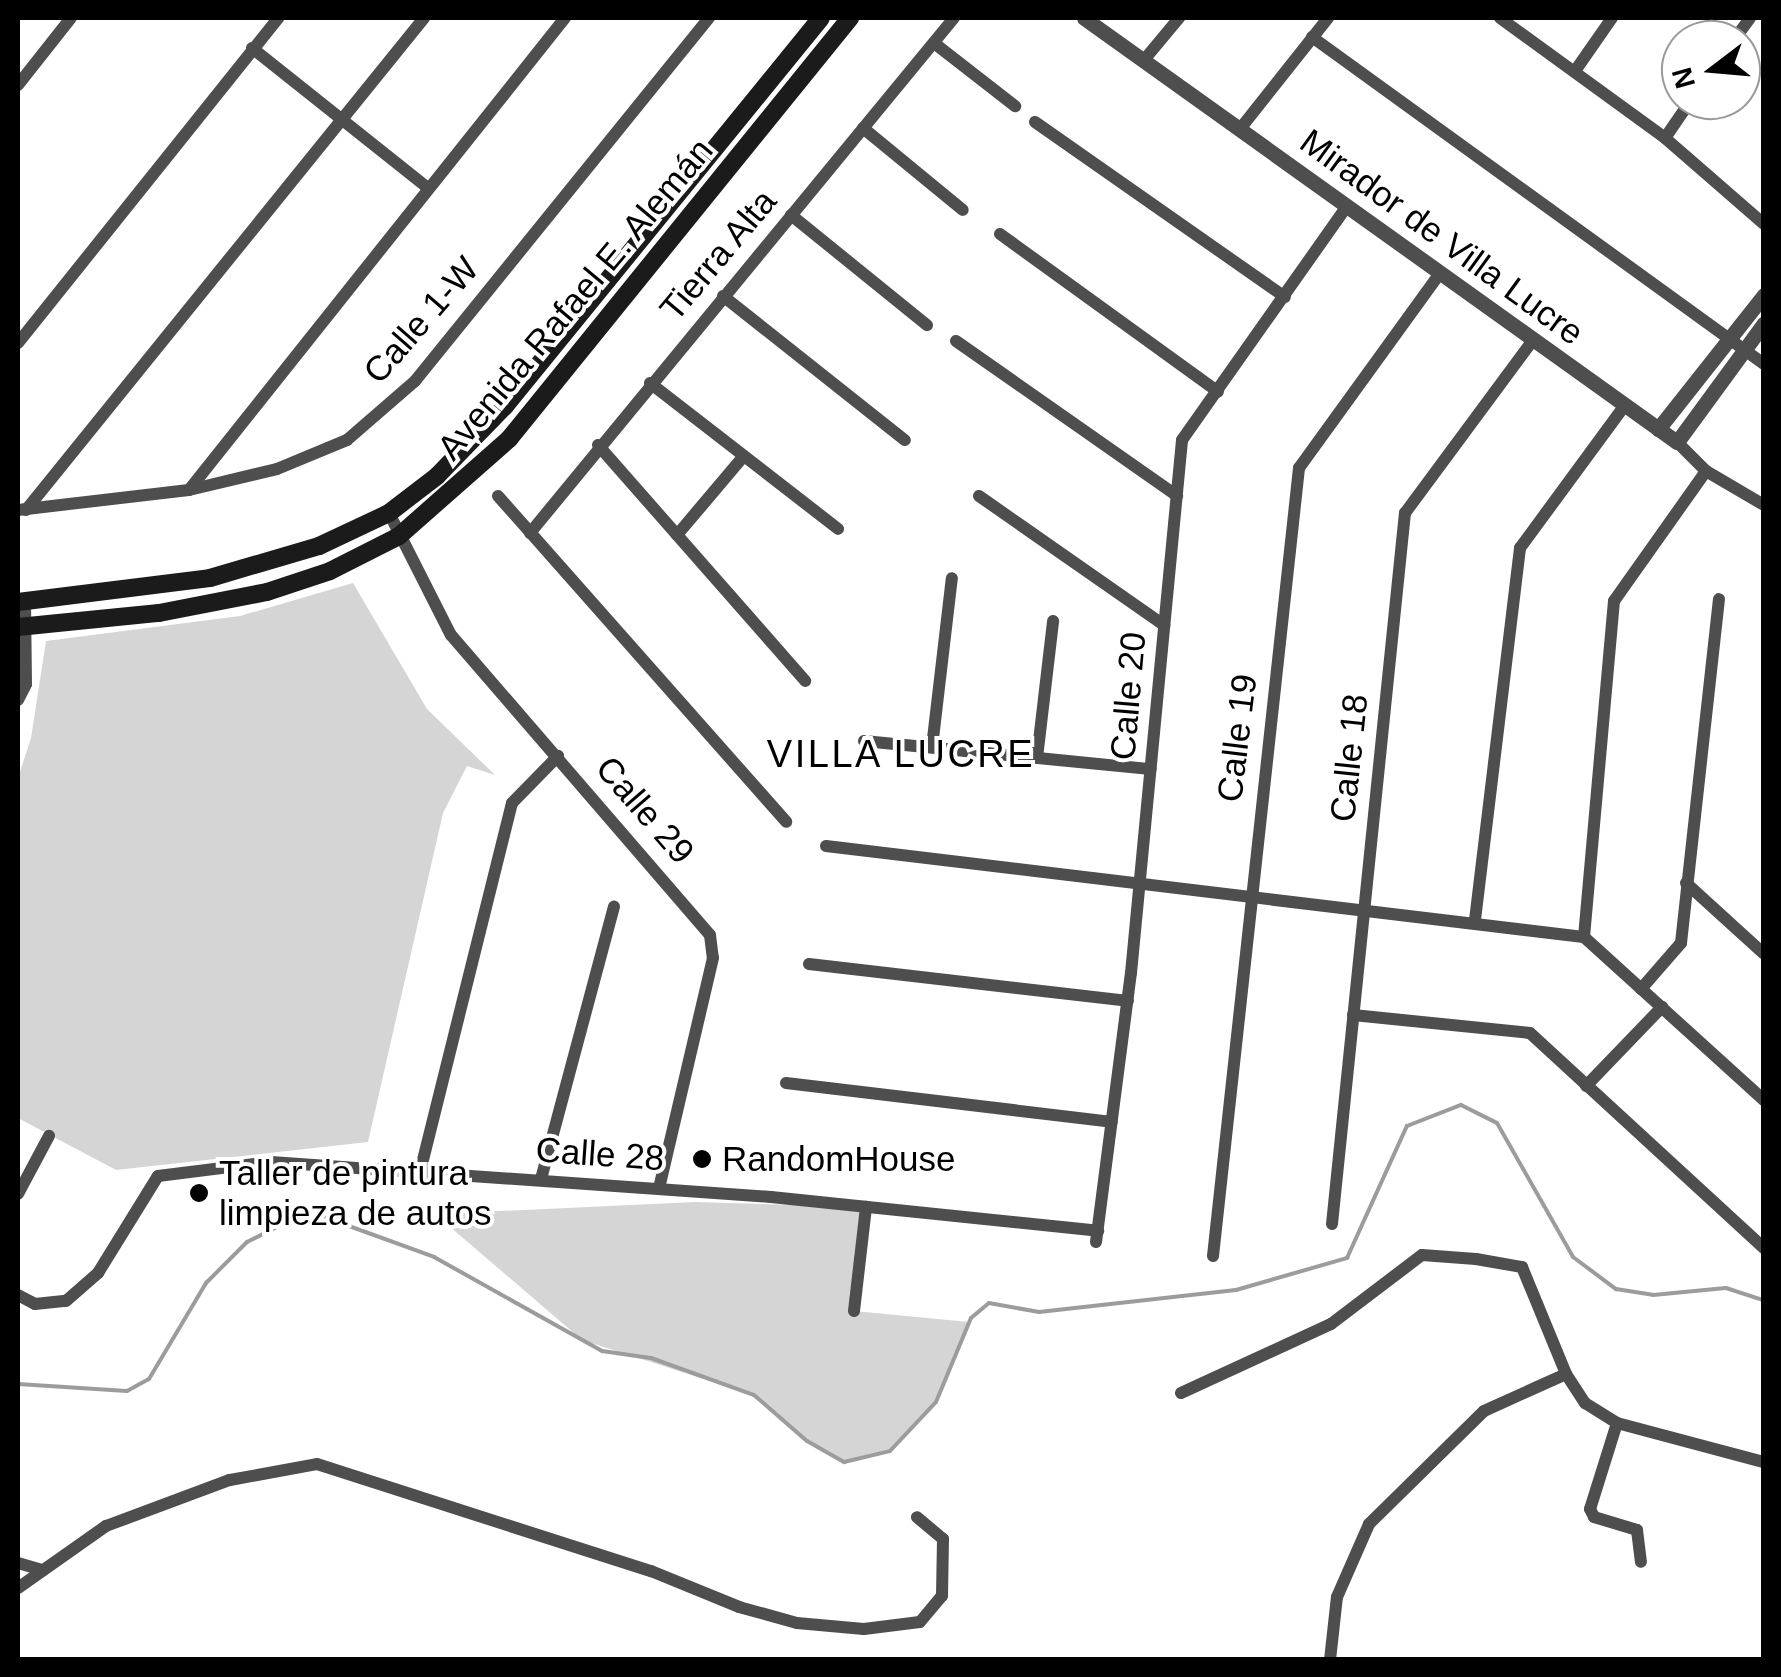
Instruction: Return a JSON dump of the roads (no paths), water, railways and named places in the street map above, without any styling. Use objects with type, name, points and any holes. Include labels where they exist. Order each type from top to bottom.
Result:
[{"type":"main road","name":"Avenida Rafael E. Alemán","points":[[21,602],[242,570],[320,546],[388,513],[437,476],[505,406],[821,18]]},
{"type":"main road","name":"Avenida Rafael E. Alemán","points":[[21,627],[159,613],[268,592],[330,571],[398,536],[510,439],[850,18]]},
{"type":"street","points":[[18,85],[72,18]]},
{"type":"street","points":[[18,342],[273,23],[254,18]]},
{"type":"street","points":[[22,510],[424,18]]},
{"type":"street","points":[[189,490],[427,187],[566,18]]},
{"type":"street","name":"Calle 1-W","points":[[22,510],[189,490],[277,469],[347,440],[415,381],[709,18]]},
{"type":"street","name":"Tierra Alta","points":[[530,534],[598,446],[954,18]]},
{"type":"street","name":"Mirador de Villa Lucre","points":[[1084,18],[1677,442],[1706,472],[1764,505]]},
{"type":"street","points":[[1144,60],[1179,18]]},
{"type":"street","points":[[1240,129],[1328,18]]},
{"type":"street","points":[[1500,18],[1664,138],[1764,224]]},
{"type":"street","points":[[1574,71],[1612,18]]},
{"type":"street","points":[[1312,38],[1764,364]]},
{"type":"street","points":[[934,43],[1015,106]]},
{"type":"street","points":[[252,48],[427,187]]},
{"type":"street","points":[[1664,138],[1677,120]]},
{"type":"street","points":[[1035,122],[1284,297]]},
{"type":"street","points":[[863,128],[963,210]]},
{"type":"street","name":"Calle 20","points":[[1097,1236],[1128,1002],[1182,440],[1347,206]]},
{"type":"street","points":[[792,215],[928,325]]},
{"type":"street","points":[[1000,234],[1218,392]]},
{"type":"street","name":"Calle 19","points":[[1213,1256],[1248,898],[1300,468],[1440,273]]},
{"type":"street","points":[[724,296],[905,440]]},
{"type":"street","points":[[1658,430],[1728,336],[1764,296]]},
{"type":"street","points":[[1677,442],[1764,323]]},
{"type":"street","name":"Calle 18","points":[[1332,1224],[1406,514],[1534,340]]},
{"type":"street","points":[[956,341],[1176,496]]},
{"type":"street","points":[[650,384],[838,530]]},
{"type":"street","points":[[1474,920],[1520,548],[1625,405]]},
{"type":"street","points":[[598,446],[805,680]]},
{"type":"street","points":[[677,534],[742,458]]},
{"type":"street","points":[[1584,936],[1614,600],[1706,472]]},
{"type":"street","points":[[498,496],[786,822]]},
{"type":"street","points":[[979,496],[1164,625]]},
{"type":"street","name":"Calle 29","points":[[388,513],[451,635],[710,935],[712,958],[659,1188]]},
{"type":"street","points":[[932,748],[952,578]]},
{"type":"street","points":[[1642,988],[1681,942],[1719,599]]},
{"type":"street","points":[[18,700],[26,684],[21,602]]},
{"type":"street","points":[[1036,758],[1054,621]]},
{"type":"street","points":[[864,741],[1151,769]]},
{"type":"street","points":[[420,1176],[512,803],[558,756]]},
{"type":"street","points":[[826,846],[1584,936],[1764,1100]]},
{"type":"street","points":[[1686,883],[1764,954]]},
{"type":"street","points":[[542,1179],[614,906]]},
{"type":"street","points":[[808,964],[1128,1002]]},
{"type":"street","points":[[1586,1086],[1662,1008]]},
{"type":"street","points":[[1353,1016],[1530,1033],[1764,1248]]},
{"type":"street","points":[[786,1083],[1112,1122]]},
{"type":"street","points":[[18,1194],[49,1136]]},
{"type":"street","name":"Calle 28","points":[[18,1295],[35,1304],[66,1301],[98,1274],[158,1176],[271,1162],[420,1176],[542,1179],[659,1188],[866,1207],[1097,1236]]},
{"type":"street","points":[[854,1312],[866,1207]]},
{"type":"street","points":[[1180,1392],[1331,1324],[1422,1255],[1522,1267],[1566,1374],[1585,1402],[1618,1423],[1764,1462]]},
{"type":"street","points":[[1330,1660],[1337,1597],[1369,1524],[1484,1411],[1566,1374]]},
{"type":"street","points":[[1618,1423],[1590,1509],[1594,1517],[1638,1530],[1641,1562]]},
{"type":"street","points":[[18,1588],[106,1526],[230,1480],[317,1464],[651,1571],[740,1607],[797,1623],[864,1629],[920,1622],[942,1596],[943,1539],[917,1517]]},
{"type":"street","points":[[18,1564],[43,1570]]},
{"type":"waterway","points":[[18,1384],[127,1391],[149,1379],[206,1283],[247,1242],[289,1221],[327,1218],[434,1257],[602,1351],[651,1358],[754,1395],[807,1441],[844,1462],[890,1451],[936,1402],[971,1318],[989,1303],[1039,1312],[1236,1290],[1347,1258],[1407,1126],[1461,1105],[1497,1123],[1573,1257],[1616,1289],[1653,1295],[1726,1288],[1764,1300]]},
{"type":"place","name":"RandomHouse","points":[[702,1159]]},
{"type":"place","name":"Taller de pintura limpieza de autos","points":[[199,1193]]},
{"type":"district","name":"VILLA LUCRE","points":[[901,755]]}]
